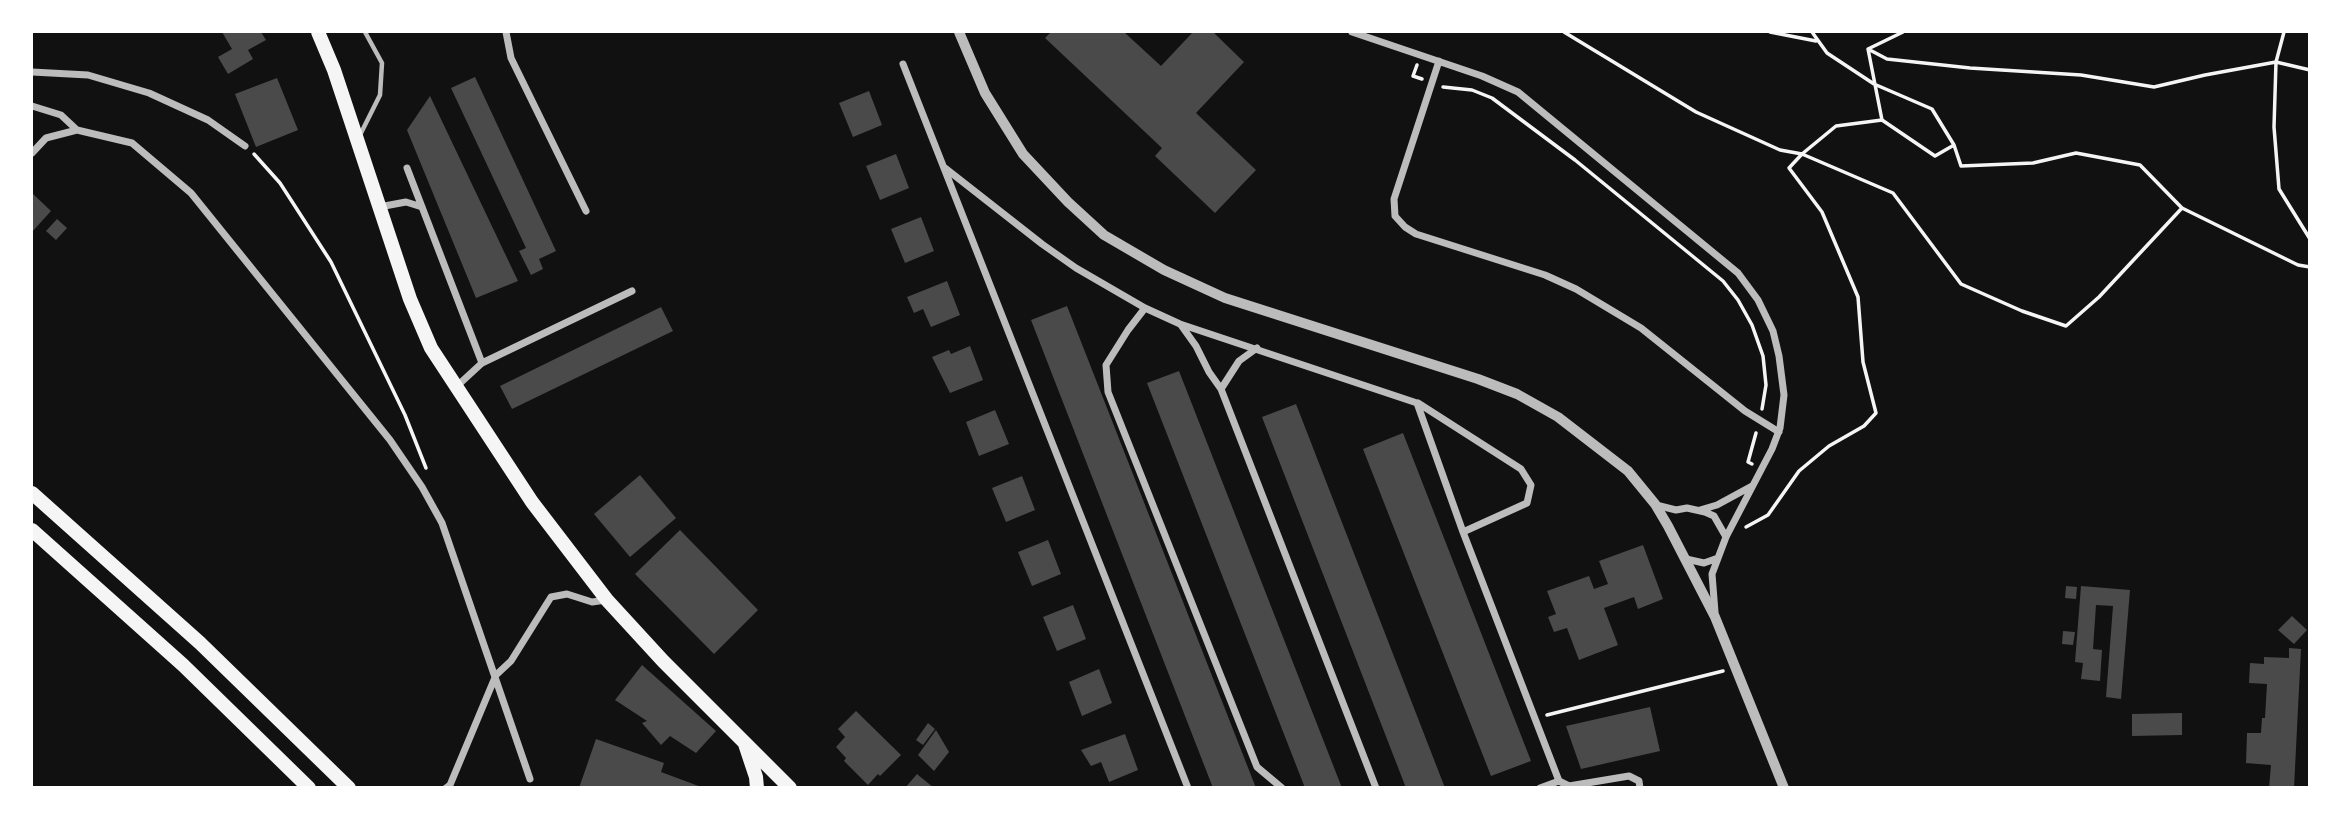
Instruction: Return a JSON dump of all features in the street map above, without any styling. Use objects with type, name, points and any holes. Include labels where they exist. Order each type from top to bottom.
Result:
[{"type":"main road","points":[[318,32],[334,70],[410,299],[431,348],[533,502],[607,600],[663,661],[790,788]]},
{"type":"main road","points":[[32,492],[200,643],[349,788]]},
{"type":"main road","points":[[32,530],[183,665],[309,788]]},
{"type":"main road","points":[[743,739],[757,788]]},
{"type":"street","points":[[506,32],[511,58],[586,211]]},
{"type":"street","points":[[959,32],[985,93],[1023,154],[1068,202],[1104,235],[1164,270],[1225,298],[1517,394],[1558,418],[1628,471],[1655,504],[1715,617],[1783,788]]},
{"type":"street","points":[[1352,32],[1482,76],[1518,92],[1738,274],[1758,300],[1773,331],[1779,356],[1784,395],[1779,432],[1726,537],[1712,574],[1715,617]]},
{"type":"street","points":[[1438,61],[1394,199],[1395,216],[1405,227],[1416,234],[1545,275],[1576,289],[1641,328],[1759,420],[1779,432]]},
{"type":"street","points":[[903,64],[1188,788]]},
{"type":"street","points":[[32,72],[88,75],[149,93],[208,120],[245,146]]},
{"type":"street","points":[[32,106],[61,115],[77,130]]},
{"type":"street","points":[[32,153],[46,138],[77,130],[132,143],[191,193],[405,461],[442,523],[530,779]]},
{"type":"street","points":[[407,168],[482,363]]},
{"type":"street","points":[[945,168],[1053,252],[1145,308],[1180,324],[1417,403],[1521,469],[1531,485],[1527,503],[1463,532]]},
{"type":"street","points":[[379,207],[406,202],[422,207]]},
{"type":"street","points":[[456,387],[482,363],[632,291]]},
{"type":"street","points":[[1145,308],[1106,365],[1108,392],[1257,767],[1282,788]]},
{"type":"street","points":[[1180,324],[1221,389],[1376,788]]},
{"type":"street","points":[[1221,389],[1239,362],[1257,348]]},
{"type":"street","points":[[1417,403],[1463,532],[1559,781],[1569,786],[1629,776],[1639,780],[1640,788]]},
{"type":"street","points":[[1699,511],[1717,505],[1753,485]]},
{"type":"street","points":[[1655,504],[1676,510],[1687,508],[1713,516],[1726,537]]},
{"type":"street","points":[[1668,526],[1676,510]]},
{"type":"street","points":[[1686,559],[1704,563],[1718,558]]},
{"type":"street","points":[[446,788],[450,785],[496,676],[511,660],[551,597],[567,594],[592,602],[607,600]]},
{"type":"street","points":[[1540,788],[1559,781]]},
{"type":"lane","points":[[357,141],[380,95],[382,63],[365,32]]},
{"type":"path","points":[[1564,32],[1696,112],[1780,150],[1802,154],[1893,193],[1961,284],[2022,311],[2066,326],[2099,297],[2182,208]]},
{"type":"path","points":[[1770,32],[1818,41]]},
{"type":"path","points":[[1812,32],[1827,53],[1874,85],[1932,109],[1954,145],[1961,166],[2033,163],[2076,153],[2140,165],[2182,208],[2298,265],[2309,267]]},
{"type":"path","points":[[1868,50],[1903,32]]},
{"type":"path","points":[[2284,32],[2276,62],[2274,127],[2279,190],[2309,239]]},
{"type":"path","points":[[1868,50],[1882,120]]},
{"type":"path","points":[[1868,50],[1886,59],[1970,68],[2081,75],[2154,88],[2276,62],[2309,69]]},
{"type":"path","points":[[1420,54],[1413,76],[1448,89],[1455,87],[1472,90],[1492,98],[1574,160],[1723,281],[1752,325],[1763,356],[1766,385],[1748,462],[1757,467]]},
{"type":"path","points":[[1747,520],[1743,529],[1768,515],[1799,471],[1829,446],[1864,426],[1876,413],[1863,362],[1858,297],[1822,212],[1789,168],[1836,126],[1882,120],[1935,156],[1954,145]]},
{"type":"path","points":[[245,146],[280,183],[327,254],[405,415],[428,475]]},
{"type":"path","points":[[1535,718],[1735,668]]},
{"type":"building","points":[[222,32],[261,32],[266,40],[248,50],[253,59],[228,74],[218,57],[232,49]]},
{"type":"building","points":[[1051,32],[1124,32],[1161,66],[1193,32],[1213,32],[1244,62],[1196,113],[1256,170],[1215,213],[1155,156],[1162,148],[1045,38]]},
{"type":"building","points":[[475,77],[556,251],[539,259],[543,269],[531,275],[519,251],[526,248],[451,88]]},
{"type":"building","points":[[277,78],[298,130],[256,147],[235,94]]},
{"type":"building","points":[[869,91],[882,125],[853,137],[839,103]]},
{"type":"building","points":[[430,96],[518,281],[476,298],[407,130]]},
{"type":"building","points":[[896,154],[909,188],[880,200],[866,166]]},
{"type":"building","points":[[32,193],[51,211],[32,232]]},
{"type":"building","points":[[921,217],[934,251],[905,263],[891,229]]},
{"type":"building","points":[[57,219],[67,228],[56,240],[46,231]]},
{"type":"building","points":[[947,281],[960,315],[931,327],[923,309],[914,313],[907,297]]},
{"type":"building","points":[[1067,306],[1256,788],[1213,788],[1031,320]]},
{"type":"building","points":[[661,307],[673,331],[512,409],[500,386]]},
{"type":"building","points":[[970,346],[983,380],[950,393],[932,357],[949,350],[951,354]]},
{"type":"building","points":[[1179,371],[1342,788],[1305,788],[1147,383]]},
{"type":"building","points":[[1296,404],[1445,788],[1406,788],[1262,417]]},
{"type":"building","points":[[995,410],[1009,444],[979,456],[966,422]]},
{"type":"building","points":[[1403,433],[1531,761],[1491,776],[1363,449]]},
{"type":"building","points":[[640,475],[676,518],[630,557],[594,514]]},
{"type":"building","points":[[1022,476],[1035,510],[1006,522],[992,488]]},
{"type":"building","points":[[680,530],[758,610],[714,654],[635,574]]},
{"type":"building","points":[[1048,540],[1061,574],[1032,586],[1018,552]]},
{"type":"building","points":[[1643,545],[1663,599],[1638,609],[1634,597],[1604,608],[1618,645],[1579,660],[1567,628],[1554,632],[1548,617],[1556,614],[1547,591],[1589,576],[1594,589],[1608,584],[1599,561]]},
{"type":"building","points":[[2066,586],[2077,587],[2076,599],[2065,598]]},
{"type":"building","points":[[2081,586],[2130,590],[2121,699],[2106,697],[2113,606],[2096,605],[2093,649],[2102,650],[2100,681],[2081,679],[2083,663],[2075,662]]},
{"type":"building","points":[[1073,605],[1086,639],[1057,651],[1043,617]]},
{"type":"building","points":[[2292,616],[2307,630],[2294,644],[2278,630]]},
{"type":"building","points":[[2063,631],[2075,632],[2073,645],[2062,644]]},
{"type":"building","points":[[2289,648],[2301,649],[2294,788],[2269,788],[2271,765],[2246,763],[2247,733],[2261,733],[2262,718],[2265,718],[2267,684],[2249,683],[2250,663],[2264,664],[2264,657],[2289,658]]},
{"type":"building","points":[[642,665],[716,731],[696,753],[670,736],[661,745],[642,723],[647,721],[615,700]]},
{"type":"building","points":[[1099,669],[1112,703],[1082,716],[1069,682]]},
{"type":"building","points":[[1650,707],[1660,751],[1581,769],[1566,726]]},
{"type":"building","points":[[856,711],[901,755],[868,785],[844,761],[846,758],[836,747],[845,737],[838,729]]},
{"type":"building","points":[[2182,713],[2182,735],[2132,736],[2132,714]]},
{"type":"building","points":[[928,723],[935,729],[923,745],[916,740]]},
{"type":"building","points":[[936,730],[949,752],[934,771],[918,755]]},
{"type":"building","points":[[1125,734],[1138,770],[1109,782],[1101,762],[1091,766],[1081,750]]},
{"type":"building","points":[[596,739],[664,763],[661,772],[704,788],[579,788]]},
{"type":"building","points":[[917,774],[934,788],[905,788]]}]
